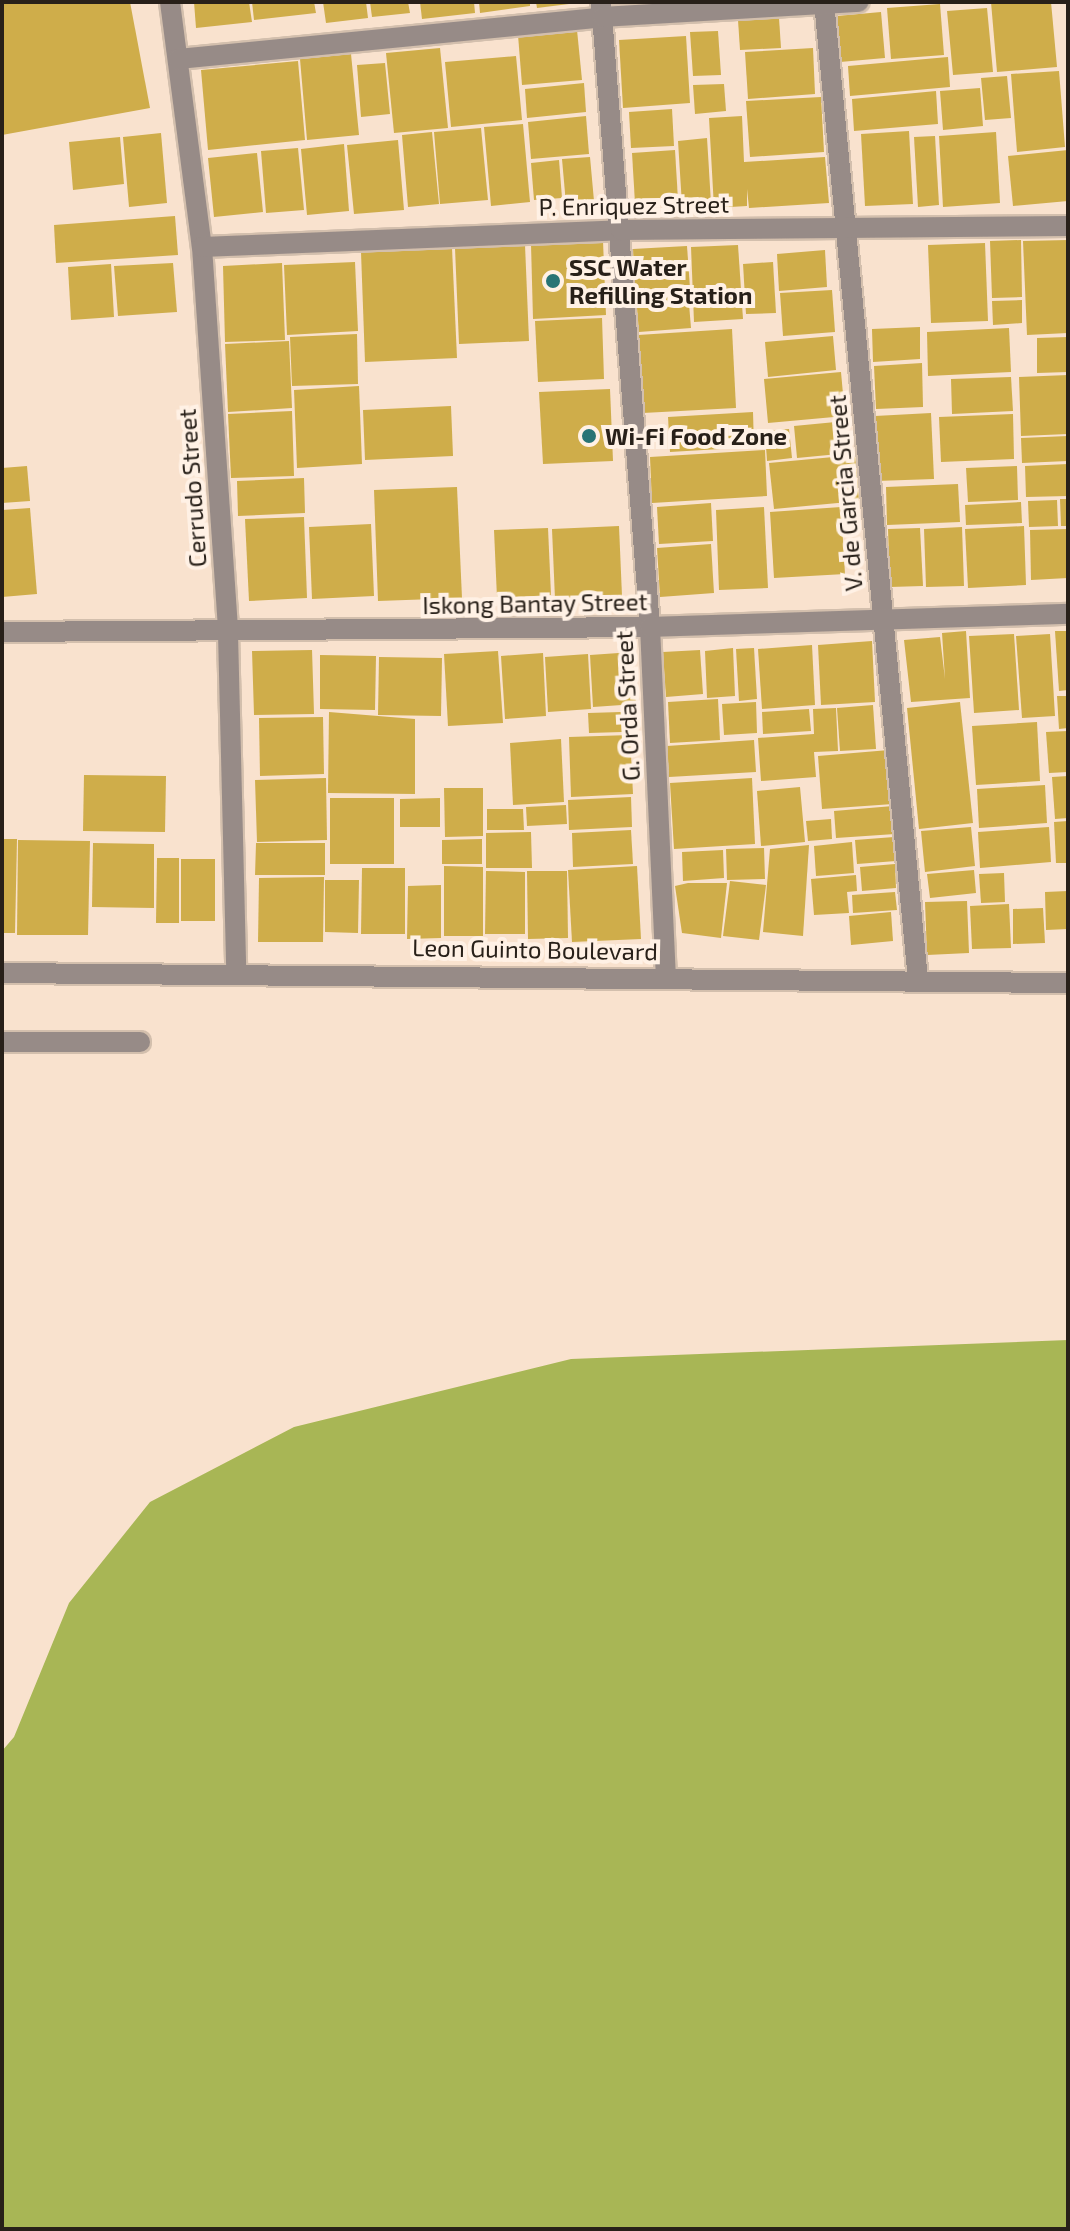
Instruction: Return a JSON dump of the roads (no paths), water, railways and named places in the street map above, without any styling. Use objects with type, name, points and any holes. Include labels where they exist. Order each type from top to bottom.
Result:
[{"type":"street","name":"Cerrudo Street","points":[[170,2],[202,247],[228,633],[236,972]]},
{"type":"street","points":[[178,59],[602,9],[859,2]]},
{"type":"street","name":"V. de Garcia Street","points":[[824,3],[849,227],[881,617],[918,980]]},
{"type":"street","name":"G. Orda Street","points":[[602,9],[650,627],[666,977]]},
{"type":"street","name":"P. Enriquez Street","points":[[202,247],[621,230],[1068,226]]},
{"type":"street","name":"Iskong Bantay Street","points":[[2,632],[228,633],[650,627],[881,617],[1068,614]]},
{"type":"street","name":"Leon Guinto Boulevard","points":[[2,973],[236,972],[1068,983]]},
{"type":"street","points":[[2,1042],[140,1042]]},
{"type":"place","name":"SSC Water Refilling Station","points":[[553,281]]},
{"type":"place","name":"Wi-Fi Food Zone","points":[[589,436]]}]
